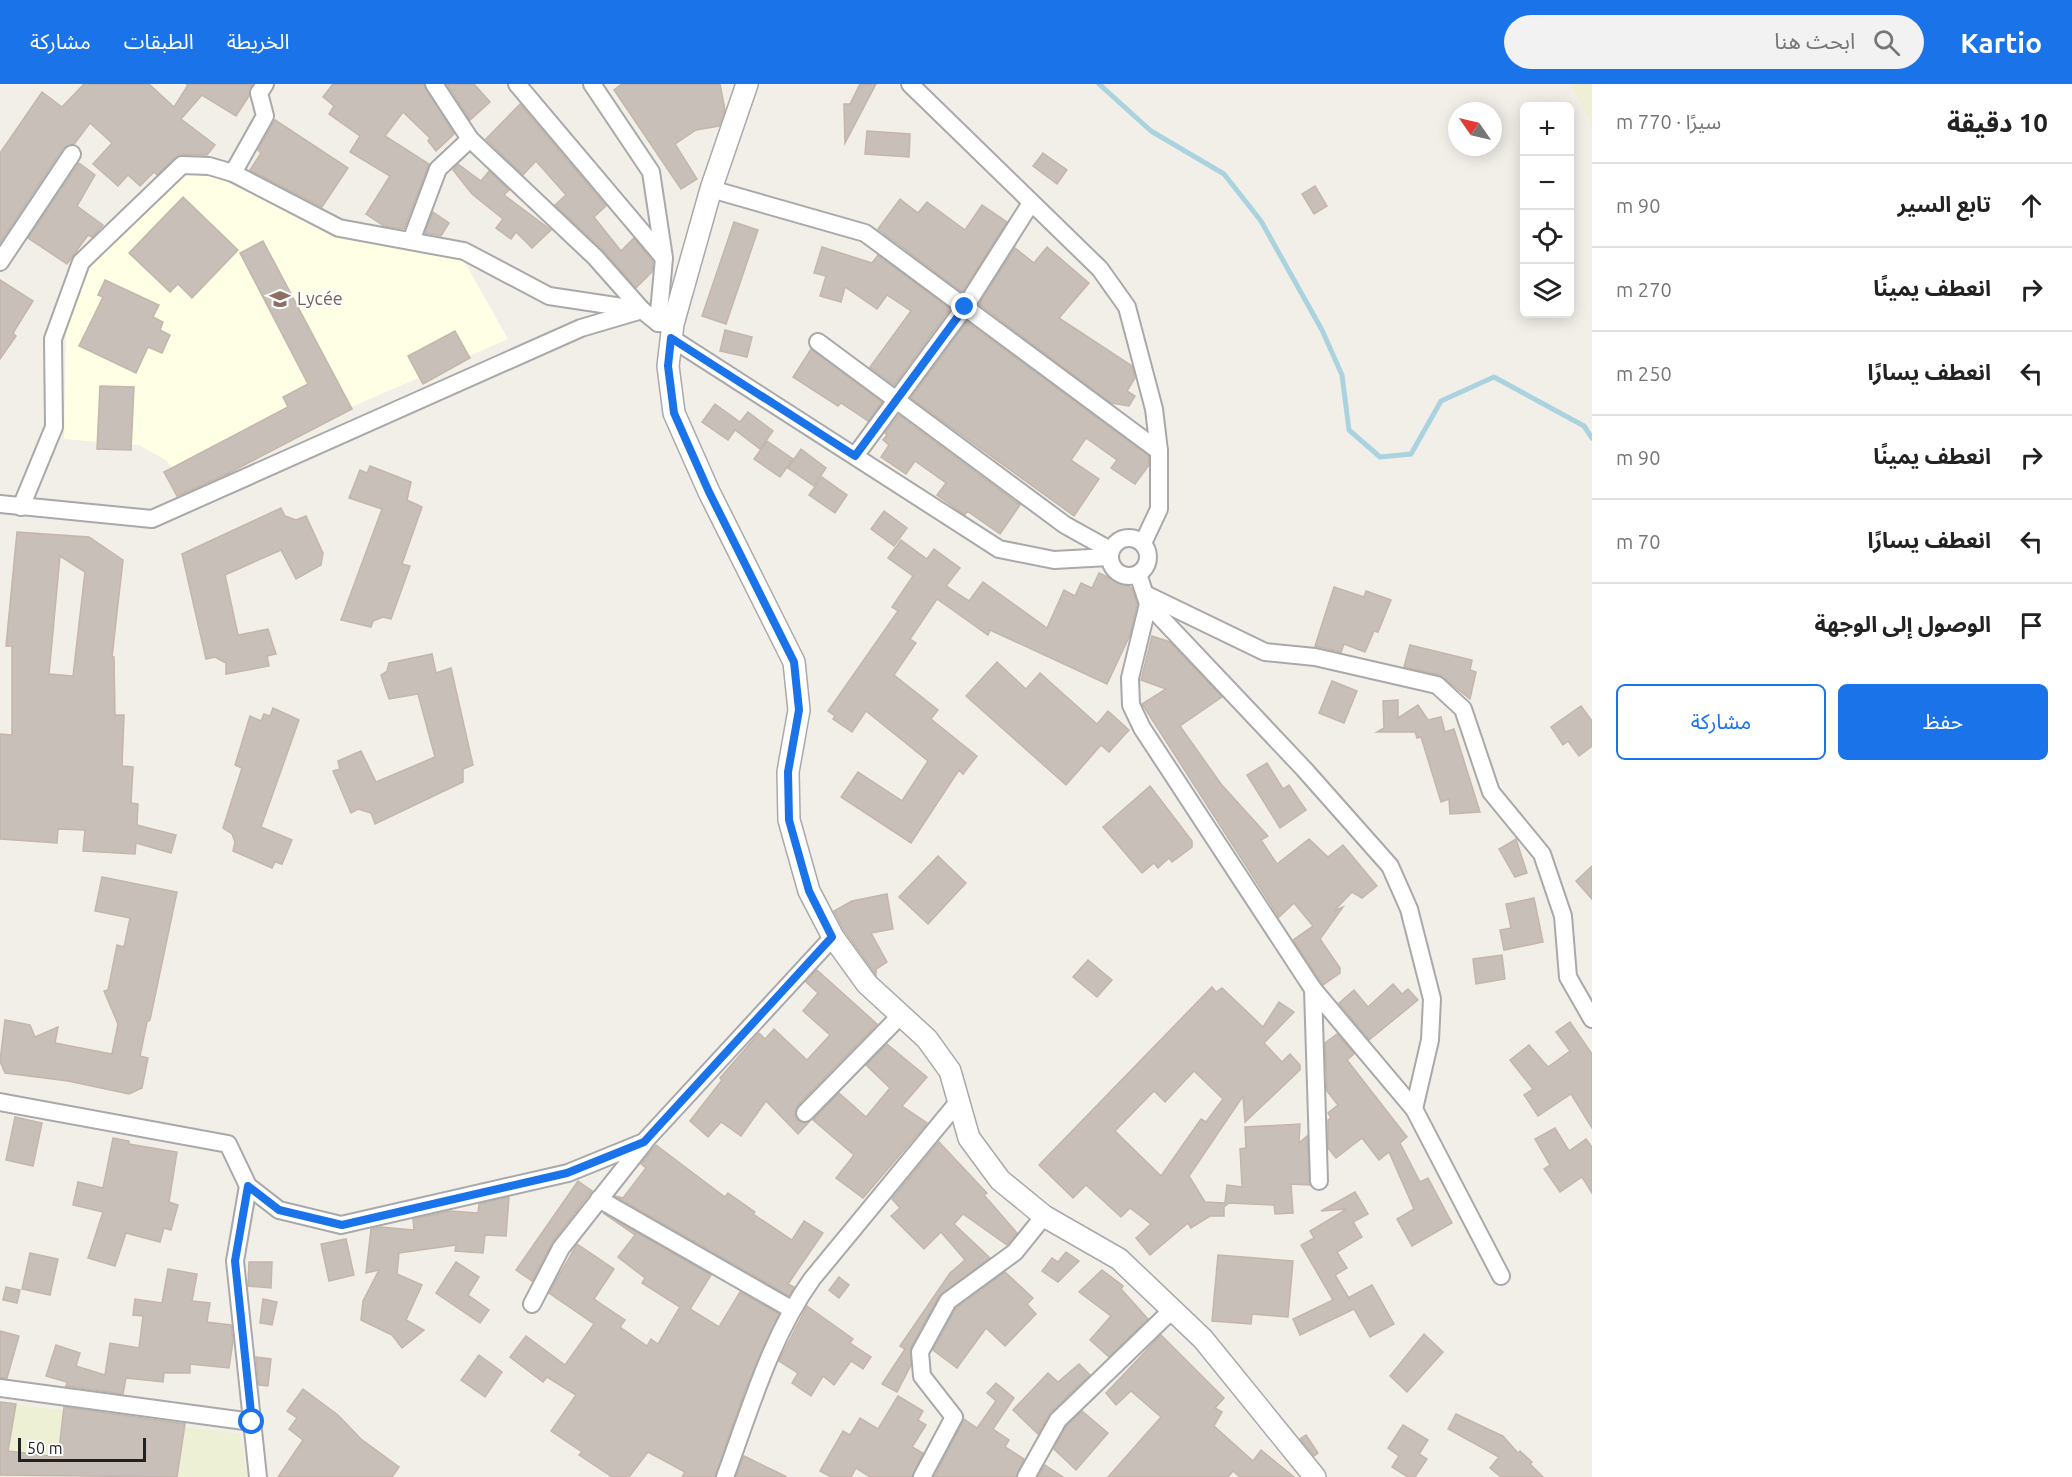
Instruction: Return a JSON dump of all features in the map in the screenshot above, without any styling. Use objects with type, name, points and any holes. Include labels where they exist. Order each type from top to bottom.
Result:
[{"type":"street","points":[[233,173],[265,116],[259,93],[265,84]]},
{"type":"street","points":[[434,84],[470,139],[596,257],[642,310],[667,329],[855,456],[999,549],[1054,560],[1110,554]]},
{"type":"street","points":[[517,84],[664,258]]},
{"type":"street","points":[[592,84],[651,172],[664,258],[668,366],[674,413],[709,492],[794,662],[799,710],[788,772],[789,820],[809,891],[832,937],[867,984],[927,1039],[950,1071],[969,1138],[1000,1180],[1044,1216],[1119,1259],[1203,1339],[1315,1477]]},
{"type":"street","points":[[910,84],[1100,269],[1127,307],[1154,409],[1159,451],[1159,509],[1143,543]]},
{"type":"street","points":[[667,329],[745,85]]},
{"type":"street","points":[[411,241],[438,169],[470,139]]},
{"type":"street","points":[[0,262],[72,154]]},
{"type":"street","points":[[21,507],[54,427],[53,339],[81,262],[182,165],[209,166],[233,173],[339,228],[464,250],[549,296],[642,310]]},
{"type":"street","points":[[711,189],[865,233],[1159,451]]},
{"type":"street","points":[[855,456],[965,307],[1031,202]]},
{"type":"street","points":[[0,504],[152,519],[581,328],[642,310]]},
{"type":"street","points":[[818,342],[1065,525],[1110,554]]},
{"type":"street","points":[[1125,537],[1137,539],[1143,543],[1148,560],[1138,574],[1126,576],[1119,574],[1111,564],[1110,554],[1118,540],[1125,537]]},
{"type":"street","points":[[1138,574],[1146,599],[1304,769],[1390,866],[1408,909],[1432,999],[1430,1040],[1414,1109]]},
{"type":"street","points":[[1146,599],[1130,678],[1131,705],[1142,728],[1313,989],[1414,1109],[1501,1276]]},
{"type":"street","points":[[1146,599],[1265,652],[1315,657],[1437,685],[1463,709],[1491,792],[1542,854],[1563,916],[1568,977],[1592,1019]]},
{"type":"street","points":[[532,1304],[561,1248],[644,1142],[832,937]]},
{"type":"street","points":[[1313,989],[1319,1181]]},
{"type":"street","points":[[805,1113],[901,1015]]},
{"type":"street","points":[[0,1102],[228,1144],[248,1186],[279,1210],[342,1225],[567,1173],[644,1142]]},
{"type":"street","points":[[725,1477],[777,1337],[791,1309],[812,1279],[958,1102]]},
{"type":"street","points":[[248,1186],[235,1261],[258,1477]]},
{"type":"street","points":[[599,1199],[791,1309]]},
{"type":"street","points":[[922,1477],[954,1417],[922,1376],[920,1352],[948,1301],[1015,1252],[1044,1216]]},
{"type":"street","points":[[1026,1477],[1058,1420],[1172,1310]]},
{"type":"street","points":[[0,1388],[252,1422]]},
{"type":"shaded area","points":[[1571,84],[1592,84],[1592,124]]},
{"type":"shaded area","name":"Lycée","points":[[181,172],[206,172],[327,232],[464,261],[508,339],[181,481],[167,461],[139,445],[64,439],[66,332],[85,266]]},
{"type":"shaded area","points":[[0,1402],[240,1434],[247,1477],[0,1477]]},
{"type":"building","points":[[84,84],[149,84],[174,107],[188,85],[186,84],[252,84],[249,96],[236,116],[202,95],[181,119],[215,145],[207,155],[178,155],[157,175],[154,172],[140,186],[128,175],[118,186],[93,164],[112,143],[90,123],[74,144],[63,148],[0,243],[0,153],[42,92],[62,107]]},
{"type":"building","points":[[333,84],[424,84],[454,134],[436,151],[428,141],[430,138],[403,112],[385,136],[429,164],[404,229],[384,226],[366,214],[390,176],[350,152],[360,136],[329,114],[334,106],[323,97]]},
{"type":"building","points":[[447,84],[474,84],[490,102],[470,120]]},
{"type":"building","points":[[622,84],[720,84],[725,110],[719,126],[696,130],[675,144],[697,179],[681,189],[614,90]]},
{"type":"building","points":[[860,84],[876,84],[845,143],[844,104],[850,104]]},
{"type":"building","points":[[520,104],[606,206],[594,217],[621,251],[634,238],[653,262],[652,272],[636,288],[602,249],[555,205],[566,195],[536,161],[523,175],[486,139]]},
{"type":"building","points":[[275,120],[348,168],[322,207],[250,170],[261,153],[258,150]]},
{"type":"building","points":[[867,131],[910,134],[909,157],[865,154]]},
{"type":"building","points":[[1043,153],[1067,170],[1057,184],[1033,166]]},
{"type":"building","points":[[79,163],[95,175],[77,206],[103,225],[92,237],[88,235],[67,264],[28,238]]},
{"type":"building","points":[[458,164],[481,181],[489,171],[509,190],[504,195],[551,230],[532,248],[516,232],[511,239],[496,228],[503,219],[472,194],[453,170]]},
{"type":"building","points":[[1315,186],[1327,206],[1314,214],[1302,194]]},
{"type":"building","points":[[183,197],[238,250],[192,298],[178,284],[170,292],[129,253]]},
{"type":"building","points":[[900,199],[918,213],[927,202],[965,230],[982,205],[1007,222],[962,292],[878,229]]},
{"type":"building","points":[[433,212],[449,223],[441,236],[425,233]]},
{"type":"building","points":[[734,222],[758,230],[726,324],[702,316]]},
{"type":"building","points":[[263,241],[352,409],[229,473],[177,496],[164,472],[288,407],[283,397],[308,384],[240,253]]},
{"type":"building","points":[[822,247],[872,263],[878,255],[950,309],[894,385],[870,367],[911,311],[887,295],[877,309],[845,287],[841,302],[820,296],[826,276],[814,273]]},
{"type":"building","points":[[1047,247],[1089,283],[1059,318],[1132,366],[1135,378],[1127,391],[1135,396],[1129,406],[1111,403],[979,304],[1015,248],[1034,263]]},
{"type":"building","points":[[0,280],[33,301],[13,333],[16,336],[0,359]]},
{"type":"building","points":[[105,280],[159,305],[153,317],[163,322],[160,330],[170,335],[162,353],[148,347],[136,373],[79,346],[103,297],[98,295]]},
{"type":"building","points":[[967,322],[1149,456],[1149,465],[1135,484],[1111,468],[1117,460],[1086,438],[1071,460],[1099,479],[1074,516],[911,398]]},
{"type":"building","points":[[725,330],[752,337],[747,357],[720,351]]},
{"type":"building","points":[[455,331],[470,358],[423,384],[408,356]]},
{"type":"building","points":[[811,349],[882,402],[868,421],[841,403],[838,406],[793,377]]},
{"type":"building","points":[[100,386],[134,387],[131,450],[97,449]]},
{"type":"building","points":[[715,404],[740,422],[748,412],[773,431],[760,449],[735,430],[728,440],[702,422]]},
{"type":"building","points":[[899,415],[1020,505],[1000,534],[967,511],[965,515],[937,495],[946,483],[915,461],[906,474],[881,457],[889,445],[883,440],[887,435],[885,433]]},
{"type":"building","points":[[767,441],[793,459],[780,477],[754,459]]},
{"type":"building","points":[[801,449],[826,468],[814,486],[788,468]]},
{"type":"building","points":[[370,466],[411,482],[407,500],[422,507],[402,564],[410,566],[391,619],[383,617],[373,621],[371,627],[341,620],[382,509],[349,498],[360,470],[367,473]]},
{"type":"building","points":[[822,477],[847,495],[835,513],[809,495]]},
{"type":"building","points":[[281,508],[285,516],[296,520],[306,516],[323,553],[321,565],[296,579],[281,550],[225,575],[238,635],[268,629],[276,654],[267,656],[269,666],[226,674],[226,663],[215,657],[206,659],[182,554]]},
{"type":"building","points":[[884,511],[907,528],[894,546],[871,529]]},
{"type":"building","points":[[17,532],[89,537],[123,560],[112,657],[114,657],[115,715],[124,715],[122,766],[133,767],[131,803],[138,804],[137,825],[176,835],[171,853],[136,843],[135,854],[83,851],[85,830],[58,829],[57,843],[0,839],[0,734],[12,735],[12,646],[6,646]],"holes":[[[60,556],[85,572],[73,676],[49,674]]]},
{"type":"building","points":[[901,540],[927,559],[934,549],[960,568],[946,586],[969,601],[983,582],[1047,628],[1064,590],[1075,596],[1081,583],[1092,588],[1099,573],[1132,588],[1137,604],[1130,635],[1107,684],[990,630],[988,635],[937,599],[910,639],[916,643],[894,675],[938,710],[931,719],[977,756],[963,774],[959,770],[911,843],[841,797],[858,772],[902,801],[928,761],[866,711],[852,732],[833,719],[835,716],[828,711],[898,611],[892,607],[913,576],[888,558]]},
{"type":"building","points":[[1334,587],[1364,597],[1366,591],[1391,600],[1378,632],[1374,631],[1365,652],[1344,644],[1341,652],[1315,646]]},
{"type":"building","points":[[1152,636],[1170,642],[1222,697],[1180,726],[1221,784],[1268,836],[1261,840],[1277,864],[1309,839],[1328,857],[1343,845],[1377,886],[1362,898],[1352,892],[1334,911],[1343,907],[1320,939],[1340,968],[1340,973],[1323,985],[1293,940],[1313,926],[1294,903],[1279,917],[1142,704],[1166,689],[1141,680]]},
{"type":"building","points":[[1410,645],[1472,660],[1470,670],[1476,672],[1470,699],[1440,675],[1404,667]]},
{"type":"building","points":[[432,654],[436,673],[451,668],[473,765],[463,769],[463,782],[375,824],[371,813],[358,809],[351,813],[333,771],[340,769],[338,761],[361,751],[376,782],[435,757],[418,694],[389,699],[381,675],[387,671],[389,663]]},
{"type":"building","points":[[997,662],[1026,689],[1040,673],[1097,724],[1108,711],[1129,730],[1109,752],[1101,745],[1066,785],[966,696]]},
{"type":"building","points":[[1332,681],[1357,691],[1344,723],[1319,713]]},
{"type":"building","points":[[1398,700],[1398,718],[1418,705],[1428,720],[1441,717],[1445,732],[1454,729],[1480,812],[1450,814],[1449,799],[1441,802],[1421,737],[1417,738],[1415,732],[1377,732],[1384,728],[1383,701]]},
{"type":"building","points":[[1581,706],[1592,721],[1592,746],[1579,756],[1568,741],[1563,745],[1551,727]]},
{"type":"building","points":[[273,708],[299,720],[261,827],[292,840],[282,864],[275,862],[272,868],[233,851],[235,842],[232,834],[223,828],[242,768],[235,765],[250,716],[261,721],[264,714],[270,716]]},
{"type":"building","points":[[1267,763],[1283,789],[1289,785],[1306,810],[1280,828],[1247,775]]},
{"type":"building","points":[[1150,786],[1192,841],[1192,847],[1172,862],[1169,858],[1158,868],[1154,863],[1142,873],[1103,827]]},
{"type":"building","points":[[1516,839],[1527,873],[1515,877],[1499,849]]},
{"type":"building","points":[[938,856],[966,883],[928,924],[899,897]]},
{"type":"building","points":[[1592,866],[1592,899],[1576,881]]},
{"type":"building","points":[[102,877],[177,892],[150,1020],[147,1022],[140,1056],[148,1058],[142,1088],[129,1094],[68,1081],[5,1073],[0,1061],[5,1020],[30,1025],[35,1037],[58,1027],[55,1043],[112,1054],[118,1024],[104,991],[108,990],[117,945],[124,947],[130,918],[95,911]]},
{"type":"building","points":[[887,894],[893,929],[871,933],[887,962],[876,969],[876,975],[844,930],[834,911],[852,901]]},
{"type":"building","points":[[1534,898],[1543,942],[1504,950],[1500,930],[1511,928],[1506,904]]},
{"type":"building","points":[[1502,955],[1505,979],[1476,984],[1473,959]]},
{"type":"building","points":[[1088,960],[1112,980],[1097,997],[1073,977]]},
{"type":"building","points":[[817,970],[877,1024],[797,1106],[795,1115],[797,1120],[809,1122],[798,1134],[766,1101],[741,1136],[721,1122],[708,1137],[690,1121],[722,1080],[720,1078],[759,1033],[765,1039],[774,1029],[807,1060],[830,1035],[803,1011],[818,993],[806,982]]},
{"type":"building","points":[[1393,984],[1402,994],[1408,989],[1418,1000],[1369,1040],[1339,1003],[1354,990],[1368,1007]]},
{"type":"building","points":[[1212,987],[1216,992],[1222,988],[1263,1027],[1279,1002],[1294,1012],[1264,1043],[1282,1062],[1290,1054],[1300,1065],[1300,1070],[1245,1122],[1243,1096],[1189,1176],[1205,1202],[1225,1203],[1227,1185],[1242,1187],[1240,1149],[1246,1148],[1245,1127],[1300,1124],[1299,1143],[1307,1136],[1310,1185],[1291,1184],[1293,1213],[1275,1214],[1274,1205],[1229,1203],[1224,1207],[1224,1216],[1210,1216],[1191,1228],[1188,1223],[1150,1255],[1136,1238],[1151,1224],[1130,1208],[1121,1217],[1086,1185],[1073,1198],[1039,1165]],"holes":[[[1194,1071],[1223,1099],[1206,1122],[1201,1119],[1161,1176],[1115,1131],[1154,1091],[1165,1102]]]},
{"type":"building","points":[[1570,1022],[1592,1054],[1592,1128],[1571,1094],[1538,1116],[1524,1095],[1533,1089],[1510,1060],[1529,1045],[1548,1067],[1570,1051],[1556,1032]]},
{"type":"building","points":[[1337,1034],[1354,1054],[1347,1060],[1407,1137],[1400,1143],[1420,1182],[1428,1178],[1452,1223],[1412,1246],[1397,1219],[1414,1209],[1389,1152],[1379,1160],[1362,1138],[1336,1158],[1328,1148],[1328,1120],[1331,1118],[1328,1113],[1338,1105],[1327,1091],[1325,1043]]},
{"type":"building","points":[[887,1044],[927,1077],[902,1106],[927,1123],[863,1198],[836,1178],[854,1155],[813,1120],[839,1093],[866,1117],[890,1088],[866,1065]]},
{"type":"building","points":[[15,1117],[42,1123],[33,1166],[6,1160]]},
{"type":"building","points":[[1555,1128],[1569,1151],[1586,1139],[1592,1147],[1592,1193],[1582,1177],[1560,1192],[1544,1169],[1550,1165],[1535,1139]]},
{"type":"building","points":[[113,1138],[129,1141],[129,1144],[177,1152],[169,1202],[178,1205],[171,1230],[164,1228],[160,1242],[126,1233],[115,1266],[88,1258],[103,1212],[73,1205],[78,1182],[103,1188]]},
{"type":"building","points":[[939,1142],[987,1193],[984,1195],[1017,1233],[1007,1245],[963,1214],[954,1224],[990,1258],[939,1296],[911,1347],[911,1365],[897,1392],[882,1384],[905,1349],[900,1346],[950,1273],[965,1260],[941,1232],[924,1249],[891,1216],[900,1208],[892,1199]]},
{"type":"building","points":[[656,1145],[725,1197],[728,1193],[755,1212],[753,1214],[792,1240],[804,1221],[823,1233],[788,1284],[794,1287],[789,1296],[615,1196],[623,1198],[646,1168],[641,1164]]},
{"type":"building","points":[[578,1181],[592,1191],[553,1241],[532,1281],[516,1270]]},
{"type":"building","points":[[1355,1192],[1368,1214],[1353,1222],[1362,1237],[1337,1252],[1347,1268],[1335,1275],[1349,1298],[1372,1285],[1394,1324],[1370,1337],[1354,1309],[1300,1335],[1293,1319],[1333,1300],[1301,1245],[1314,1238],[1310,1231],[1347,1209],[1321,1211]]},
{"type":"building","points":[[509,1197],[506,1236],[485,1235],[483,1253],[455,1251],[456,1245],[399,1253],[397,1274],[422,1285],[406,1320],[424,1330],[402,1348],[392,1335],[361,1320],[363,1301],[379,1270],[366,1273],[371,1229],[380,1227],[414,1230],[413,1219],[450,1211],[478,1213],[479,1204]]},
{"type":"building","points":[[603,1213],[711,1275],[690,1309],[719,1327],[740,1292],[779,1314],[745,1390],[715,1477],[682,1477],[685,1472],[648,1452],[629,1477],[612,1477],[579,1455],[582,1452],[551,1431],[576,1395],[547,1377],[543,1382],[510,1357],[526,1336],[565,1365],[594,1324],[549,1293],[577,1244],[614,1269],[594,1299],[625,1320],[620,1327],[647,1346],[651,1339],[658,1344],[680,1307],[642,1283],[645,1278],[618,1257],[635,1235]]},
{"type":"building","points":[[346,1239],[354,1275],[329,1281],[321,1244]]},
{"type":"building","points":[[1066,1252],[1079,1261],[1058,1282],[1042,1271],[1052,1258],[1058,1262]]},
{"type":"building","points":[[30,1253],[58,1259],[50,1295],[22,1289]]},
{"type":"building","points":[[1218,1255],[1293,1261],[1288,1317],[1252,1314],[1251,1324],[1212,1321]]},
{"type":"building","points":[[249,1262],[272,1262],[271,1288],[248,1286]]},
{"type":"building","points":[[456,1262],[479,1277],[468,1295],[489,1310],[480,1323],[436,1293]]},
{"type":"building","points":[[168,1269],[197,1274],[192,1301],[210,1303],[207,1322],[231,1325],[233,1341],[229,1368],[190,1364],[190,1373],[164,1373],[163,1382],[126,1378],[123,1394],[66,1386],[67,1382],[46,1376],[56,1345],[80,1353],[76,1366],[105,1375],[110,1343],[139,1348],[143,1316],[133,1315],[135,1299],[162,1303]]},
{"type":"building","points":[[1102,1270],[1123,1286],[1121,1289],[1148,1319],[1109,1357],[1090,1340],[1111,1316],[1079,1292]]},
{"type":"building","points":[[1005,1272],[1033,1298],[1027,1304],[1036,1314],[1005,1346],[986,1328],[957,1368],[933,1350],[956,1308]]},
{"type":"building","points":[[839,1277],[849,1285],[839,1298],[829,1290]]},
{"type":"building","points":[[6,1287],[20,1290],[17,1303],[3,1300]]},
{"type":"building","points":[[263,1299],[277,1302],[272,1325],[260,1323]]},
{"type":"building","points":[[807,1306],[853,1339],[850,1343],[871,1357],[863,1369],[851,1361],[834,1385],[823,1376],[811,1396],[792,1383],[798,1373],[779,1361]]},
{"type":"building","points":[[0,1331],[19,1336],[7,1378],[0,1378]]},
{"type":"building","points":[[1424,1334],[1443,1352],[1407,1392],[1390,1376]]},
{"type":"building","points":[[1161,1335],[1224,1398],[1215,1408],[1222,1412],[1214,1426],[1253,1461],[1261,1450],[1294,1477],[1240,1477],[1233,1471],[1228,1477],[1108,1477],[1161,1417],[1131,1391],[1116,1405],[1106,1393]]},
{"type":"building","points":[[479,1355],[502,1372],[485,1397],[461,1380]]},
{"type":"building","points":[[256,1357],[271,1359],[268,1386],[259,1385]]},
{"type":"building","points":[[1079,1364],[1090,1375],[1050,1413],[1038,1434],[1013,1410],[1048,1373],[1058,1382]]},
{"type":"building","points":[[996,1383],[1014,1398],[993,1429],[1009,1440],[1005,1447],[1024,1459],[1016,1477],[934,1477],[964,1419],[977,1428],[996,1401],[987,1393]]},
{"type":"building","points":[[303,1389],[338,1415],[361,1439],[399,1467],[392,1477],[278,1477],[303,1440],[289,1429],[297,1418],[287,1411]]},
{"type":"building","points":[[898,1396],[923,1411],[918,1420],[926,1425],[912,1447],[923,1453],[912,1477],[870,1477],[856,1468],[851,1477],[831,1477],[820,1471],[843,1431],[850,1435],[860,1418],[878,1429]]},
{"type":"building","points":[[0,1402],[16,1404],[8,1451],[58,1457],[64,1407],[185,1424],[177,1477],[0,1475]]},
{"type":"building","points":[[1082,1411],[1108,1433],[1076,1470],[1054,1449],[1066,1426]]},
{"type":"building","points":[[1456,1414],[1503,1436],[1518,1453],[1520,1451],[1532,1462],[1530,1464],[1543,1477],[1501,1477],[1490,1468],[1499,1457],[1448,1429]]},
{"type":"building","points":[[1403,1425],[1428,1440],[1419,1454],[1427,1459],[1415,1477],[1408,1477],[1392,1467],[1399,1456],[1388,1448]]},
{"type":"building","points":[[1306,1435],[1318,1453],[1314,1456],[1300,1439]]},
{"type":"building","points":[[744,1456],[787,1477],[736,1477]]},
{"type":"building","points":[[1045,1465],[1063,1477],[1038,1477]]},
{"type":"waterway","points":[[1099,84],[1151,131],[1224,174],[1261,221],[1322,330],[1342,375],[1349,430],[1380,457],[1411,454],[1441,401],[1494,377],[1584,426],[1592,438]]},
{"type":"place","name":"Lycée","points":[[280,299]]},
{"type":"route","points":[[252,1422],[235,1261],[248,1186],[279,1210],[342,1225],[567,1173],[644,1142],[832,937],[809,891],[789,820],[788,772],[799,710],[794,662],[709,492],[674,413],[668,366],[671,338],[855,456],[965,307]]}]
